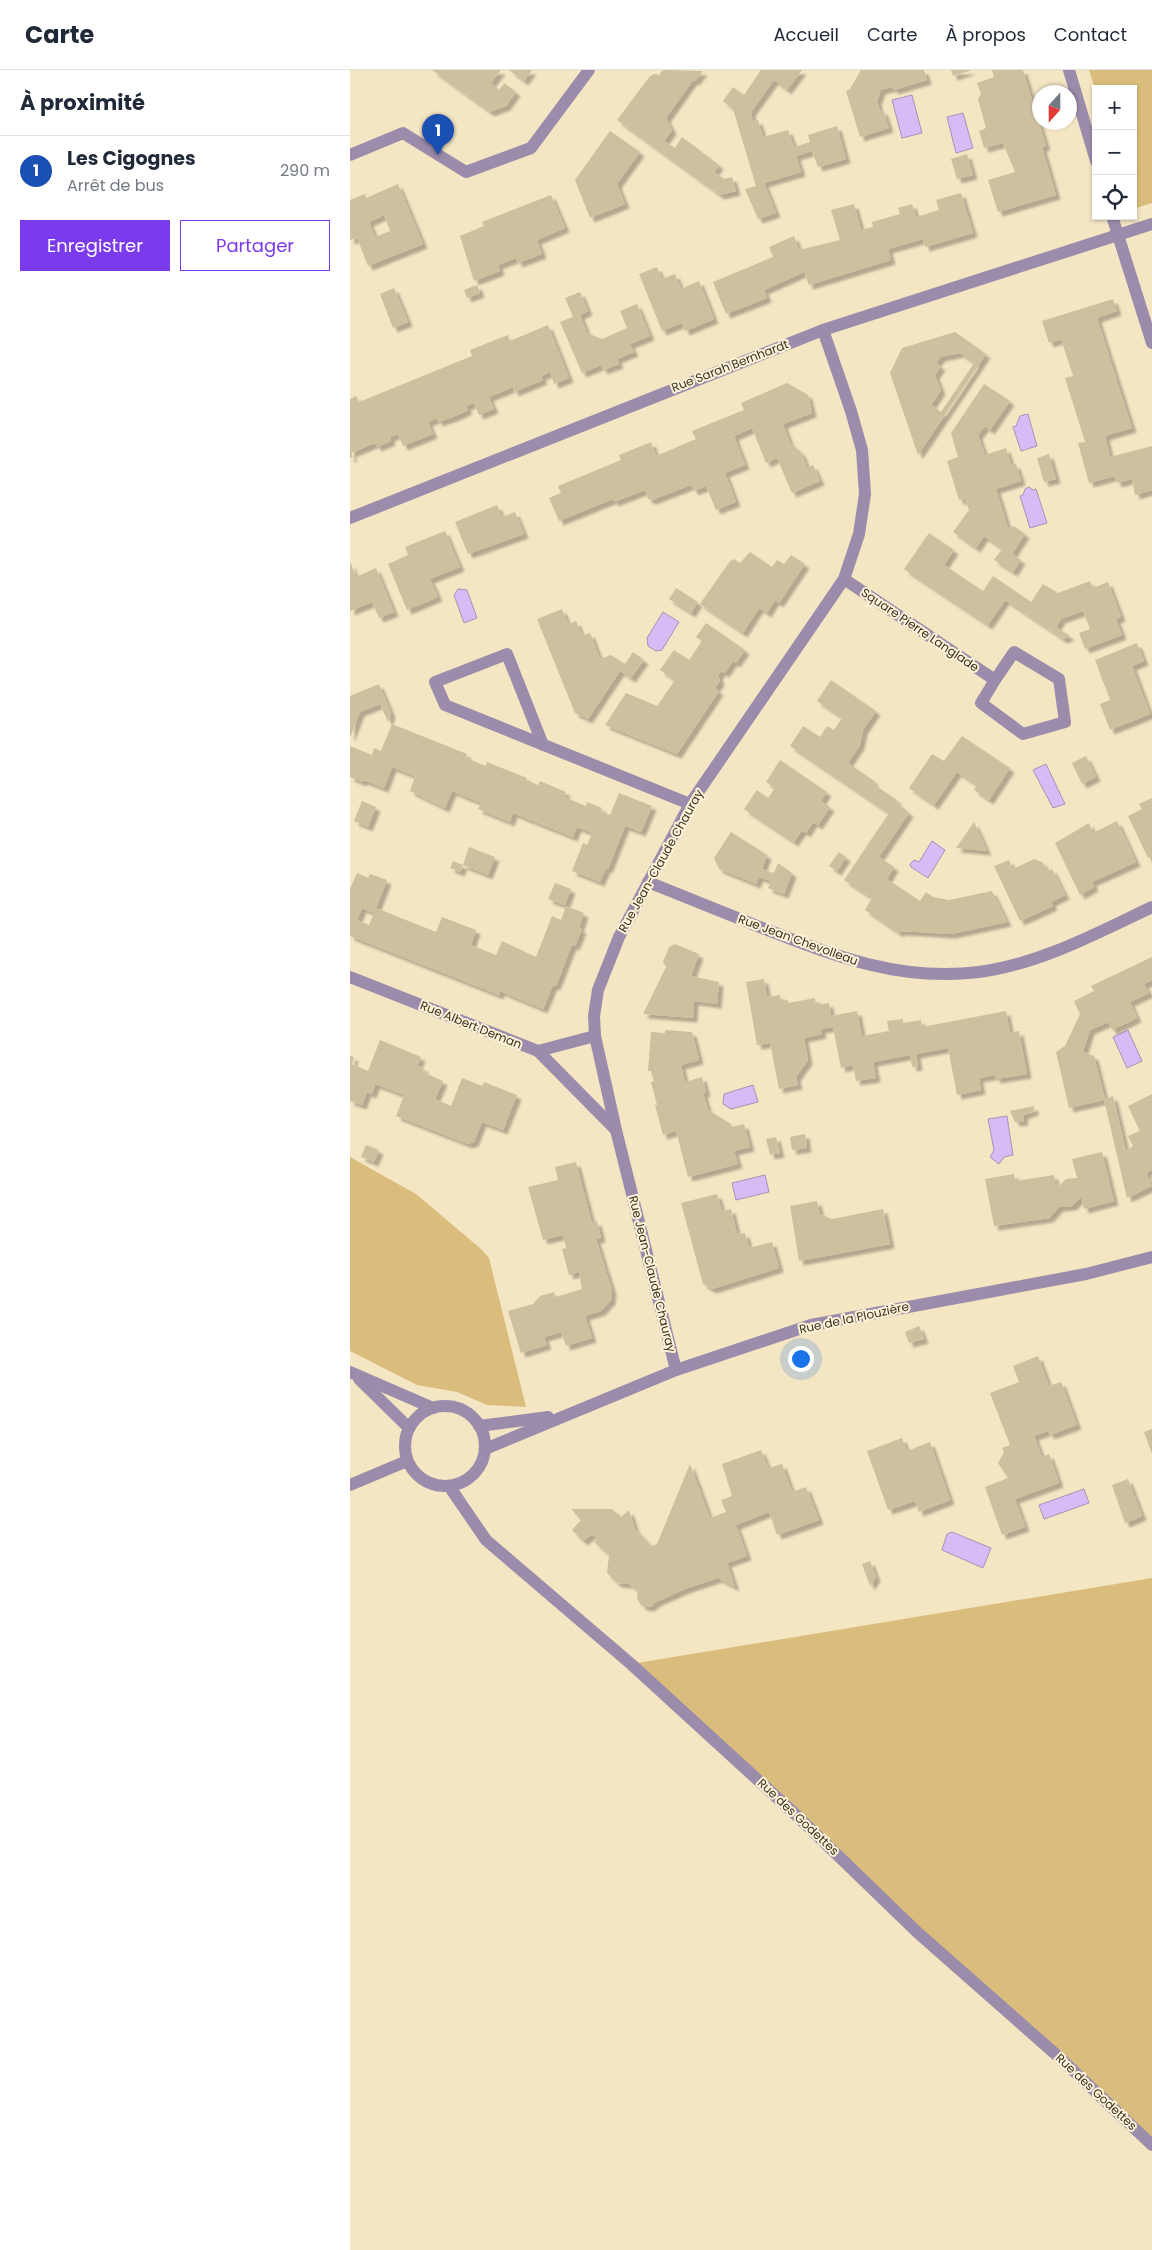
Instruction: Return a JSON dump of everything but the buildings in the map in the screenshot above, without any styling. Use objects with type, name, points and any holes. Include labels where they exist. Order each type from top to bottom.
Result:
[{"type":"street","points":[[350,155],[403,133],[466,172],[531,148],[589,70]]},
{"type":"street","points":[[1069,70],[1092,148]]},
{"type":"street","points":[[1113,220],[1152,343]]},
{"type":"street","name":"Rue Sarah Bernhardt","points":[[350,518],[823,330],[1152,224]]},
{"type":"street","name":"Rue Jean-Claude Chauray","points":[[676,1370],[616,1130],[595,1036],[594,1016],[598,990],[619,937],[690,804],[844,579],[858,534],[865,494],[862,450],[851,410],[823,330]]},
{"type":"street","name":"Square Pierre Langlade","points":[[844,579],[995,680]]},
{"type":"street","points":[[1014,652],[1060,679],[1065,722],[1023,734],[981,703],[995,680],[1014,652]]},
{"type":"street","points":[[543,744],[507,654],[435,682],[445,705],[690,804]]},
{"type":"street","name":"Rue Jean Chevolleau","points":[[648,882],[817,949],[870,966],[921,973],[979,972],[1027,960],[1076,943],[1152,908]]},
{"type":"street","name":"Rue Albert Deman","points":[[350,977],[538,1052],[595,1036]]},
{"type":"street","points":[[538,1052],[616,1130]]},
{"type":"street","name":"Rue de la Plouzière","points":[[485,1449],[676,1370],[811,1325],[1086,1274],[1152,1257]]},
{"type":"street","points":[[352,1373],[433,1408]]},
{"type":"street","points":[[352,1373],[409,1428]]},
{"type":"street","points":[[446,1406],[459,1409],[471,1415],[480,1426],[484,1437],[485,1449],[480,1465],[470,1478],[460,1484],[436,1486],[414,1472],[407,1461],[405,1438],[409,1428],[423,1412],[446,1406]]},
{"type":"street","name":"Rue de la Plouzière","points":[[480,1426],[566,1415]]},
{"type":"street","points":[[350,1485],[407,1461]]},
{"type":"street","name":"Rue des Godettes","points":[[449,1486],[486,1540],[638,1670],[794,1813],[917,1932],[1062,2059],[1152,2145]]},
{"type":"shaded area","points":[[1089,70],[1152,70],[1152,203],[1137,208],[1137,85],[1094,85]]},
{"type":"shaded area","points":[[912,95],[922,133],[902,138],[892,100]]},
{"type":"shaded area","points":[[963,113],[973,148],[956,153],[947,117]]},
{"type":"shaded area","points":[[1028,414],[1037,446],[1021,451],[1013,427],[1016,426],[1020,416]]},
{"type":"shaded area","points":[[1029,487],[1033,490],[1036,489],[1047,523],[1030,528],[1020,496]]},
{"type":"shaded area","points":[[458,589],[467,590],[477,618],[464,623],[454,595]]},
{"type":"shaded area","points":[[663,612],[679,622],[662,650],[656,651],[648,646],[647,638]]},
{"type":"shaded area","points":[[1046,764],[1065,804],[1053,808],[1033,770]]},
{"type":"shaded area","points":[[932,841],[945,850],[928,878],[911,867],[910,864],[914,860],[919,862]]},
{"type":"shaded area","points":[[1128,1030],[1142,1061],[1127,1068],[1113,1037]]},
{"type":"shaded area","points":[[753,1085],[758,1102],[731,1109],[723,1104],[724,1094]]},
{"type":"shaded area","points":[[1007,1116],[1013,1155],[1004,1157],[999,1164],[990,1157],[994,1150],[988,1119]]},
{"type":"shaded area","points":[[350,1157],[416,1194],[489,1258],[526,1407],[487,1405],[457,1392],[417,1385],[350,1351]]},
{"type":"shaded area","points":[[765,1175],[769,1192],[736,1200],[732,1183]]},
{"type":"shaded area","points":[[1084,1489],[1089,1503],[1044,1519],[1039,1505]]},
{"type":"shaded area","points":[[952,1532],[991,1548],[983,1568],[942,1550],[947,1534]]},
{"type":"shaded area","points":[[1152,1578],[1152,2146],[631,1664]]},
{"type":"place","name":"Les Cigognes","points":[[438,155]]}]
